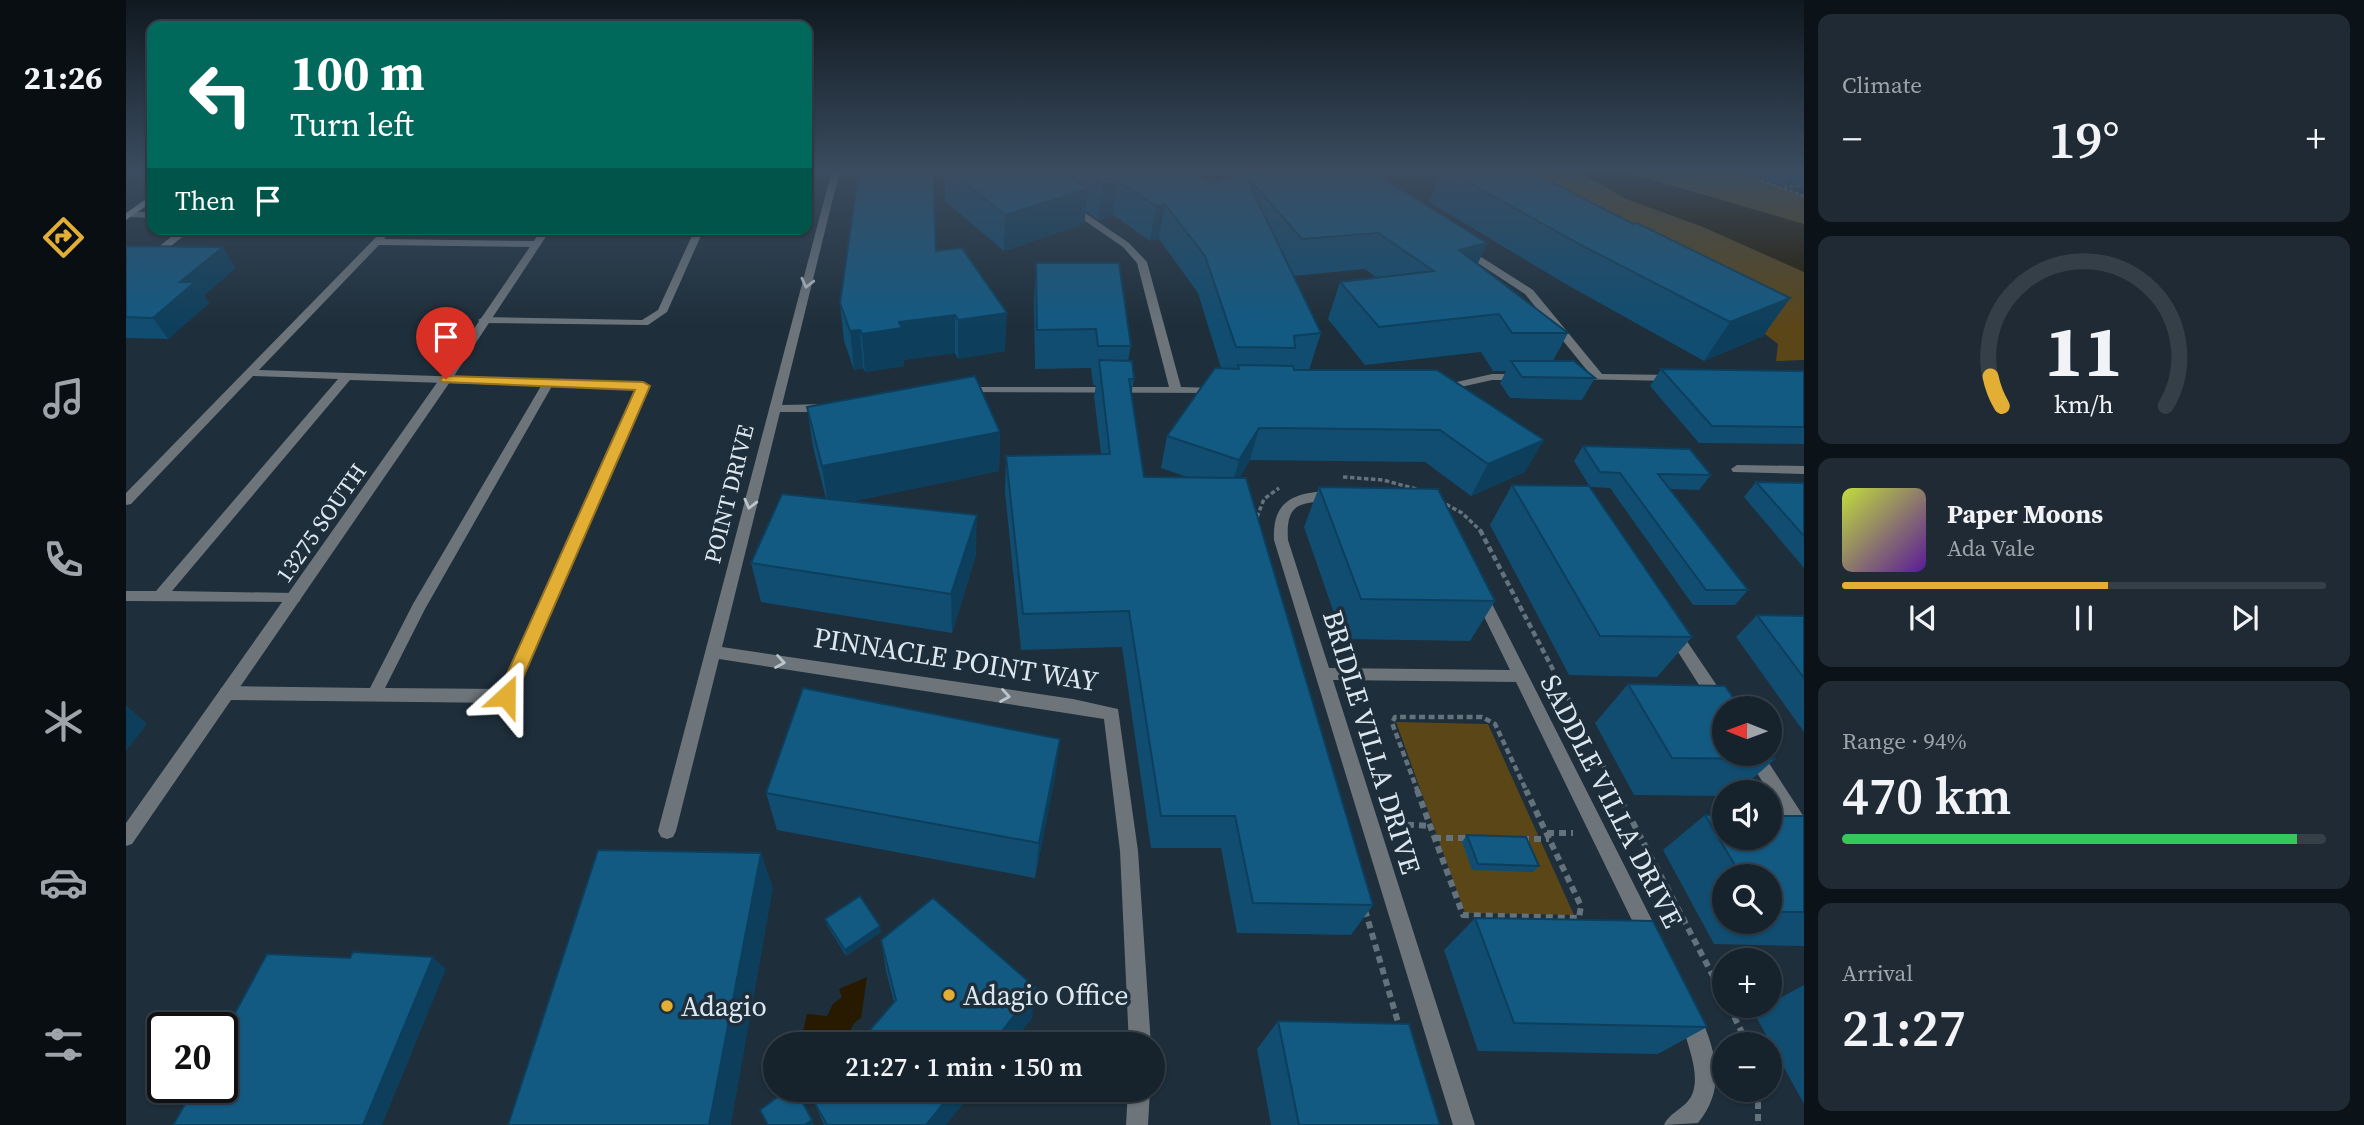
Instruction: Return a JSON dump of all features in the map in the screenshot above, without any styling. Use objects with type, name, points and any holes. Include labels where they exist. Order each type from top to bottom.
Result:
[{"type":"street","name":"POINT DRIVE","points":[[667,831],[823,222]]},
{"type":"street","points":[[1093,222],[1126,245],[1142,262],[1175,391]]},
{"type":"street","points":[[126,258],[149,259],[178,235]]},
{"type":"street","points":[[126,501],[383,235]]},
{"type":"street","name":"13275 SOUTH","points":[[126,838],[446,379],[483,320],[543,235]]},
{"type":"street","points":[[483,320],[644,323],[662,312],[697,235]]},
{"type":"street","points":[[377,242],[536,244]]},
{"type":"street","points":[[1459,246],[1528,292],[1600,377]]},
{"type":"street","points":[[227,693],[506,696],[643,386],[250,373]]},
{"type":"street","points":[[160,596],[346,377]]},
{"type":"street","points":[[1431,390],[1492,377],[1532,377]]},
{"type":"street","points":[[1559,377],[1681,378]]},
{"type":"street","points":[[374,695],[418,608],[549,382]]},
{"type":"street","points":[[955,390],[1230,391]]},
{"type":"street","points":[[775,409],[840,406]]},
{"type":"street","points":[[1737,470],[1804,470]]},
{"type":"street","name":"BRIDLE VILLA DRIVE","points":[[1351,495],[1320,495],[1296,499],[1283,510],[1278,525],[1464,1125]]},
{"type":"street","name":"SADDLE VILLA DRIVE","points":[[1474,583],[1659,952]]},
{"type":"street","points":[[126,596],[293,598]]},
{"type":"street","points":[[1663,618],[1715,696]]},
{"type":"street","name":"PINNACLE POINT WAY","points":[[712,652],[1112,714],[1129,851],[1139,1032]]},
{"type":"street","points":[[1323,674],[1521,676]]},
{"type":"street","points":[[1761,766],[1804,832]]},
{"type":"street","points":[[1675,1125],[1686,1120],[1702,1101],[1708,1077],[1702,1046],[1683,1002]]},
{"type":"street","points":[[1138,1125],[1139,1102]]},
{"type":"path","points":[[1339,477],[1383,480],[1416,488],[1427,494]]},
{"type":"path","points":[[1256,526],[1257,509],[1270,491],[1290,484]]},
{"type":"path","points":[[1438,500],[1462,513],[1482,532],[1712,974]]},
{"type":"path","points":[[1395,717],[1482,717],[1495,724],[1581,906],[1579,918],[1463,915],[1430,826],[1392,723],[1395,717]]},
{"type":"path","points":[[1391,824],[1430,826]]},
{"type":"path","points":[[1511,839],[1581,834]]},
{"type":"path","points":[[1434,838],[1472,838]]},
{"type":"path","points":[[1362,900],[1401,1032]]},
{"type":"path","points":[[1758,1102],[1758,1125]]},
{"type":"shaded area","points":[[1559,222],[1804,222],[1804,360],[1776,361],[1778,344],[1757,328]]},
{"type":"shaded area","points":[[1691,222],[1804,224],[1804,272]]},
{"type":"shaded area","points":[[1396,722],[1488,724],[1574,915],[1465,913]]},
{"type":"shaded area","points":[[867,977],[861,1018],[850,1032],[803,1032],[807,1014],[827,1016],[833,1004],[842,997],[839,989]]},
{"type":"building","points":[[852,222],[935,222],[936,251],[962,248],[1007,313],[958,320],[955,315],[899,322],[902,328],[862,334],[860,330],[850,331],[840,303]]},
{"type":"building","points":[[1179,222],[1268,222],[1321,333],[1294,336],[1295,348],[1236,347],[1205,256]]},
{"type":"building","points":[[1288,222],[1454,222],[1487,243],[1459,250],[1568,333],[1512,333],[1499,314],[1379,327],[1340,282],[1434,271],[1378,233],[1302,239]]},
{"type":"building","points":[[1541,222],[1637,223],[1790,298],[1730,322]]},
{"type":"building","points":[[126,246],[223,247],[180,282],[195,282],[153,318],[126,317]]},
{"type":"building","points":[[1036,263],[1119,263],[1131,346],[1098,346],[1096,329],[1037,330]]},
{"type":"building","points":[[1099,360],[1132,361],[1134,379],[1129,379],[1144,477],[1246,478],[1373,905],[1253,903],[1235,816],[1161,816],[1129,611],[1023,614],[1006,456],[1110,454]]},
{"type":"building","points":[[1511,361],[1574,361],[1595,378],[1522,377]]},
{"type":"building","points":[[1238,365],[1293,366],[1294,370],[1437,370],[1544,440],[1488,464],[1440,430],[1259,428],[1239,460],[1167,436],[1215,368],[1239,369]]},
{"type":"building","points":[[1661,369],[1804,371],[1804,427],[1712,426]]},
{"type":"building","points":[[975,376],[1000,432],[822,466],[807,407]]},
{"type":"building","points":[[1583,446],[1690,449],[1711,475],[1658,474],[1748,590],[1706,590],[1620,473],[1600,472]]},
{"type":"building","points":[[1756,482],[1804,483],[1804,536]]},
{"type":"building","points":[[1512,485],[1589,486],[1692,637],[1600,636]]},
{"type":"building","points":[[1319,487],[1438,489],[1495,601],[1361,599]]},
{"type":"building","points":[[782,494],[977,515],[951,594],[751,563]]},
{"type":"building","points":[[1757,615],[1804,616],[1804,678]]},
{"type":"building","points":[[1628,684],[1725,686],[1732,696],[1712,696],[1712,758],[1672,758]]},
{"type":"building","points":[[803,688],[1060,739],[1039,843],[766,793]]},
{"type":"building","points":[[1705,815],[1712,815],[1712,827]]},
{"type":"building","points":[[1782,816],[1804,816],[1804,912],[1782,912],[1782,864],[1734,864],[1726,850],[1782,850]]},
{"type":"building","points":[[1467,835],[1526,837],[1539,866],[1478,864]]},
{"type":"building","name":"Adagio","points":[[598,850],[761,853],[709,1125],[508,1125]]},
{"type":"building","points":[[860,896],[880,926],[845,950],[825,919]]},
{"type":"building","name":"Adagio Office","points":[[933,898],[1036,988],[1001,1032],[868,1032],[896,1000],[881,940]]},
{"type":"building","points":[[1475,918],[1653,921],[1707,1027],[1514,1023]]},
{"type":"building","points":[[353,952],[433,957],[363,1125],[173,1125],[186,1103],[238,1103],[238,1012],[236,1012],[267,954],[350,958]]},
{"type":"building","points":[[1278,1021],[1409,1024],[1440,1125],[1299,1125]]},
{"type":"building","points":[[771,1102],[802,1102],[812,1120],[805,1125],[768,1125],[760,1110]]},
{"type":"building","points":[[814,1102],[944,1102],[926,1125],[827,1125]]},
{"type":"place","name":"Adagio Office","points":[[949,995]]},
{"type":"place","name":"Adagio","points":[[667,1006]]},
{"type":"route","points":[[446,379],[643,386],[506,696]]}]
